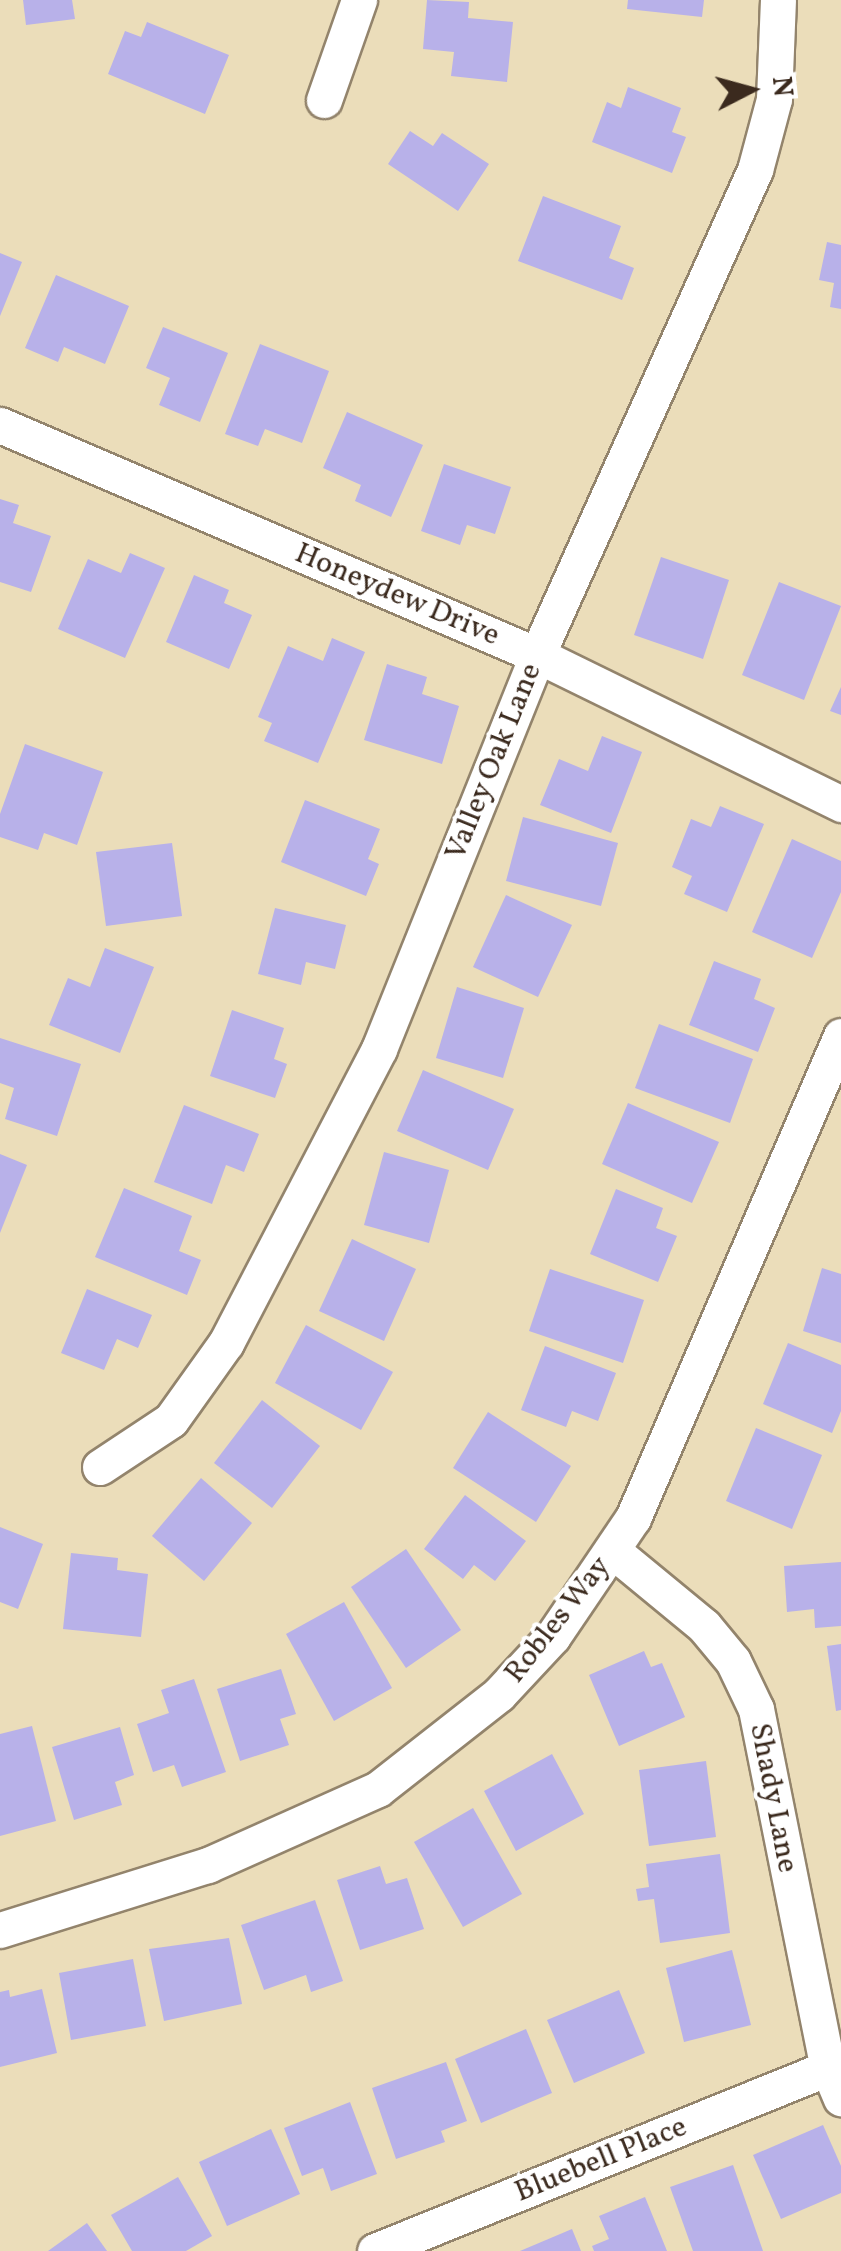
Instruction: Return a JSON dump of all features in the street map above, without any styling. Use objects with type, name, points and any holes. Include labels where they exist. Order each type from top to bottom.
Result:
[{"type":"street","points":[[324,100],[359,0]]},
{"type":"street","name":"Valley Oak Lane","points":[[100,1467],[171,1420],[226,1343],[379,1049],[538,655],[755,170],[774,99],[778,0]]},
{"type":"street","name":"Honeydew Drive","points":[[0,425],[538,655],[841,804]]},
{"type":"street","name":"Robles Way","points":[[0,1930],[208,1866],[378,1789],[498,1694],[553,1636],[633,1518],[841,1036]]},
{"type":"street","name":"Shady Lane","points":[[613,1551],[704,1626],[734,1661],[756,1709],[834,2083]]},
{"type":"street","name":"Bluebell Place","points":[[375,2251],[834,2083]]},
{"type":"building","points":[[23,0],[72,0],[75,19],[26,25]]},
{"type":"building","points":[[427,0],[469,2],[468,18],[513,22],[507,82],[451,76],[454,52],[423,49]]},
{"type":"building","points":[[628,0],[704,0],[702,17],[627,9]]},
{"type":"building","points":[[147,22],[229,55],[205,114],[108,74],[125,31],[141,37]]},
{"type":"building","points":[[628,87],[681,108],[672,132],[686,137],[672,173],[592,142],[607,102],[621,108]]},
{"type":"building","points":[[410,131],[433,146],[442,133],[489,164],[458,211],[388,164]]},
{"type":"building","points":[[543,196],[621,226],[609,258],[634,268],[622,300],[518,261]]},
{"type":"building","points":[[827,242],[841,245],[841,309],[830,307],[834,283],[819,280]]},
{"type":"building","points":[[0,253],[22,262],[0,316]]},
{"type":"building","points":[[56,275],[129,306],[105,364],[64,347],[58,362],[25,348]]},
{"type":"building","points":[[163,327],[228,353],[200,422],[159,405],[170,378],[146,368]]},
{"type":"building","points":[[260,344],[329,371],[302,443],[265,429],[258,446],[225,434]]},
{"type":"building","points":[[347,412],[423,445],[391,517],[355,501],[361,485],[323,468]]},
{"type":"building","points":[[444,464],[511,487],[495,534],[467,525],[460,545],[421,531]]},
{"type":"building","points":[[0,499],[19,505],[13,523],[51,536],[31,592],[0,582]]},
{"type":"building","points":[[130,553],[165,568],[125,658],[58,629],[88,559],[121,573]]},
{"type":"building","points":[[661,557],[729,580],[703,659],[634,635]]},
{"type":"building","points":[[194,575],[229,590],[224,603],[252,615],[229,669],[166,642]]},
{"type":"building","points":[[779,582],[841,606],[804,700],[742,675]]},
{"type":"building","points":[[332,638],[365,652],[318,763],[264,741],[272,723],[258,717],[288,646],[323,661]]},
{"type":"building","points":[[387,664],[427,677],[422,694],[459,706],[442,764],[364,740]]},
{"type":"building","points":[[841,687],[841,715],[830,711]]},
{"type":"building","points":[[602,736],[642,752],[611,833],[540,805],[559,759],[588,771]]},
{"type":"building","points":[[25,744],[103,772],[77,845],[44,833],[38,850],[0,837],[0,814]]},
{"type":"building","points":[[305,800],[380,829],[368,859],[379,864],[366,896],[281,862]]},
{"type":"building","points":[[720,806],[764,824],[727,912],[684,894],[692,876],[672,867],[691,819],[711,827]]},
{"type":"building","points":[[523,817],[618,843],[601,906],[506,881]]},
{"type":"building","points":[[792,839],[841,861],[841,892],[812,958],[752,932]]},
{"type":"building","points":[[172,843],[182,916],[106,926],[96,852]]},
{"type":"building","points":[[506,895],[572,925],[538,997],[473,967]]},
{"type":"building","points":[[275,908],[346,925],[335,969],[306,962],[301,985],[258,974]]},
{"type":"building","points":[[105,948],[154,967],[120,1053],[49,1025],[68,978],[90,987]]},
{"type":"building","points":[[714,961],[761,979],[754,999],[775,1008],[758,1052],[689,1025]]},
{"type":"building","points":[[457,987],[524,1008],[503,1078],[436,1058]]},
{"type":"building","points":[[232,1010],[284,1028],[274,1059],[287,1064],[275,1098],[210,1076]]},
{"type":"building","points":[[659,1024],[753,1059],[730,1123],[635,1088]]},
{"type":"building","points":[[0,1038],[81,1064],[57,1136],[5,1119],[14,1088],[0,1083]]},
{"type":"building","points":[[423,1070],[514,1109],[488,1170],[397,1131]]},
{"type":"building","points":[[628,1103],[719,1142],[692,1203],[602,1164]]},
{"type":"building","points":[[184,1105],[259,1134],[244,1172],[226,1165],[212,1204],[154,1182]]},
{"type":"building","points":[[384,1152],[449,1170],[429,1243],[364,1225]]},
{"type":"building","points":[[0,1154],[27,1165],[0,1233]]},
{"type":"building","points":[[124,1188],[192,1216],[179,1251],[201,1260],[187,1295],[95,1257]]},
{"type":"building","points":[[616,1189],[663,1208],[656,1228],[677,1236],[658,1282],[590,1254]]},
{"type":"building","points":[[352,1239],[416,1269],[384,1341],[319,1311]]},
{"type":"building","points":[[822,1268],[841,1274],[841,1343],[803,1331]]},
{"type":"building","points":[[550,1269],[644,1300],[623,1363],[529,1331]]},
{"type":"building","points":[[87,1289],[152,1315],[138,1348],[117,1339],[104,1370],[61,1353]]},
{"type":"building","points":[[306,1325],[393,1372],[361,1430],[275,1383]]},
{"type":"building","points":[[788,1343],[841,1365],[841,1411],[832,1433],[763,1404]]},
{"type":"building","points":[[545,1346],[616,1373],[598,1421],[572,1411],[566,1427],[521,1410]]},
{"type":"building","points":[[262,1400],[320,1446],[272,1508],[214,1463]]},
{"type":"building","points":[[488,1412],[571,1466],[536,1522],[453,1468]]},
{"type":"building","points":[[756,1428],[822,1455],[792,1529],[726,1501]]},
{"type":"building","points":[[201,1478],[252,1523],[204,1581],[152,1536]]},
{"type":"building","points":[[465,1495],[526,1541],[495,1581],[474,1565],[463,1579],[424,1549]]},
{"type":"building","points":[[0,1527],[43,1544],[18,1609],[0,1602]]},
{"type":"building","points":[[406,1549],[461,1630],[406,1668],[351,1587]]},
{"type":"building","points":[[71,1553],[118,1558],[117,1570],[148,1574],[141,1637],[63,1629]]},
{"type":"building","points":[[841,1562],[841,1626],[815,1628],[814,1609],[787,1612],[784,1566]]},
{"type":"building","points":[[344,1602],[392,1688],[334,1721],[286,1634]]},
{"type":"building","points":[[841,1644],[841,1710],[836,1711],[827,1646]]},
{"type":"building","points":[[644,1651],[651,1667],[662,1663],[685,1717],[619,1746],[589,1675]]},
{"type":"building","points":[[281,1669],[296,1714],[280,1719],[289,1745],[240,1761],[217,1689]]},
{"type":"building","points":[[194,1679],[226,1772],[182,1787],[174,1765],[153,1772],[137,1724],[169,1713],[161,1690]]},
{"type":"building","points":[[32,1726],[56,1821],[0,1836],[0,1734]]},
{"type":"building","points":[[120,1727],[134,1775],[115,1782],[122,1805],[74,1820],[52,1747]]},
{"type":"building","points":[[552,1754],[584,1814],[516,1851],[484,1791]]},
{"type":"building","points":[[706,1761],[716,1837],[649,1846],[639,1770]]},
{"type":"building","points":[[473,1808],[522,1894],[463,1927],[414,1842]]},
{"type":"building","points":[[720,1854],[730,1933],[660,1943],[654,1899],[638,1901],[636,1889],[649,1887],[646,1864]]},
{"type":"building","points":[[380,1866],[386,1884],[407,1878],[424,1929],[360,1950],[337,1880]]},
{"type":"building","points":[[315,1900],[343,1981],[311,1992],[306,1975],[264,1990],[241,1925]]},
{"type":"building","points":[[229,1938],[242,2004],[164,2021],[149,1949]]},
{"type":"building","points":[[732,1950],[751,2025],[684,2042],[666,1968]]},
{"type":"building","points":[[133,1959],[146,2026],[71,2040],[59,1973]]},
{"type":"building","points":[[42,1989],[57,2053],[0,2067],[0,1992],[9,1990],[10,1997]]},
{"type":"building","points":[[619,1990],[645,2053],[574,2083],[547,2020]]},
{"type":"building","points":[[526,2029],[552,2093],[481,2123],[455,2059]]},
{"type":"building","points":[[446,2062],[467,2121],[441,2131],[445,2142],[396,2159],[372,2088]]},
{"type":"building","points":[[350,2102],[377,2174],[331,2191],[323,2168],[302,2176],[284,2128]]},
{"type":"building","points":[[823,2125],[841,2166],[841,2193],[781,2219],[753,2155]]},
{"type":"building","points":[[271,2129],[300,2194],[227,2226],[199,2162]]},
{"type":"building","points":[[733,2165],[763,2251],[693,2251],[670,2187]]},
{"type":"building","points":[[178,2177],[212,2236],[186,2251],[132,2251],[111,2215]]},
{"type":"building","points":[[645,2197],[667,2251],[594,2251],[592,2246],[609,2239],[599,2216]]},
{"type":"building","points":[[87,2223],[107,2251],[48,2251]]},
{"type":"building","points":[[572,2229],[581,2251],[520,2251]]}]
